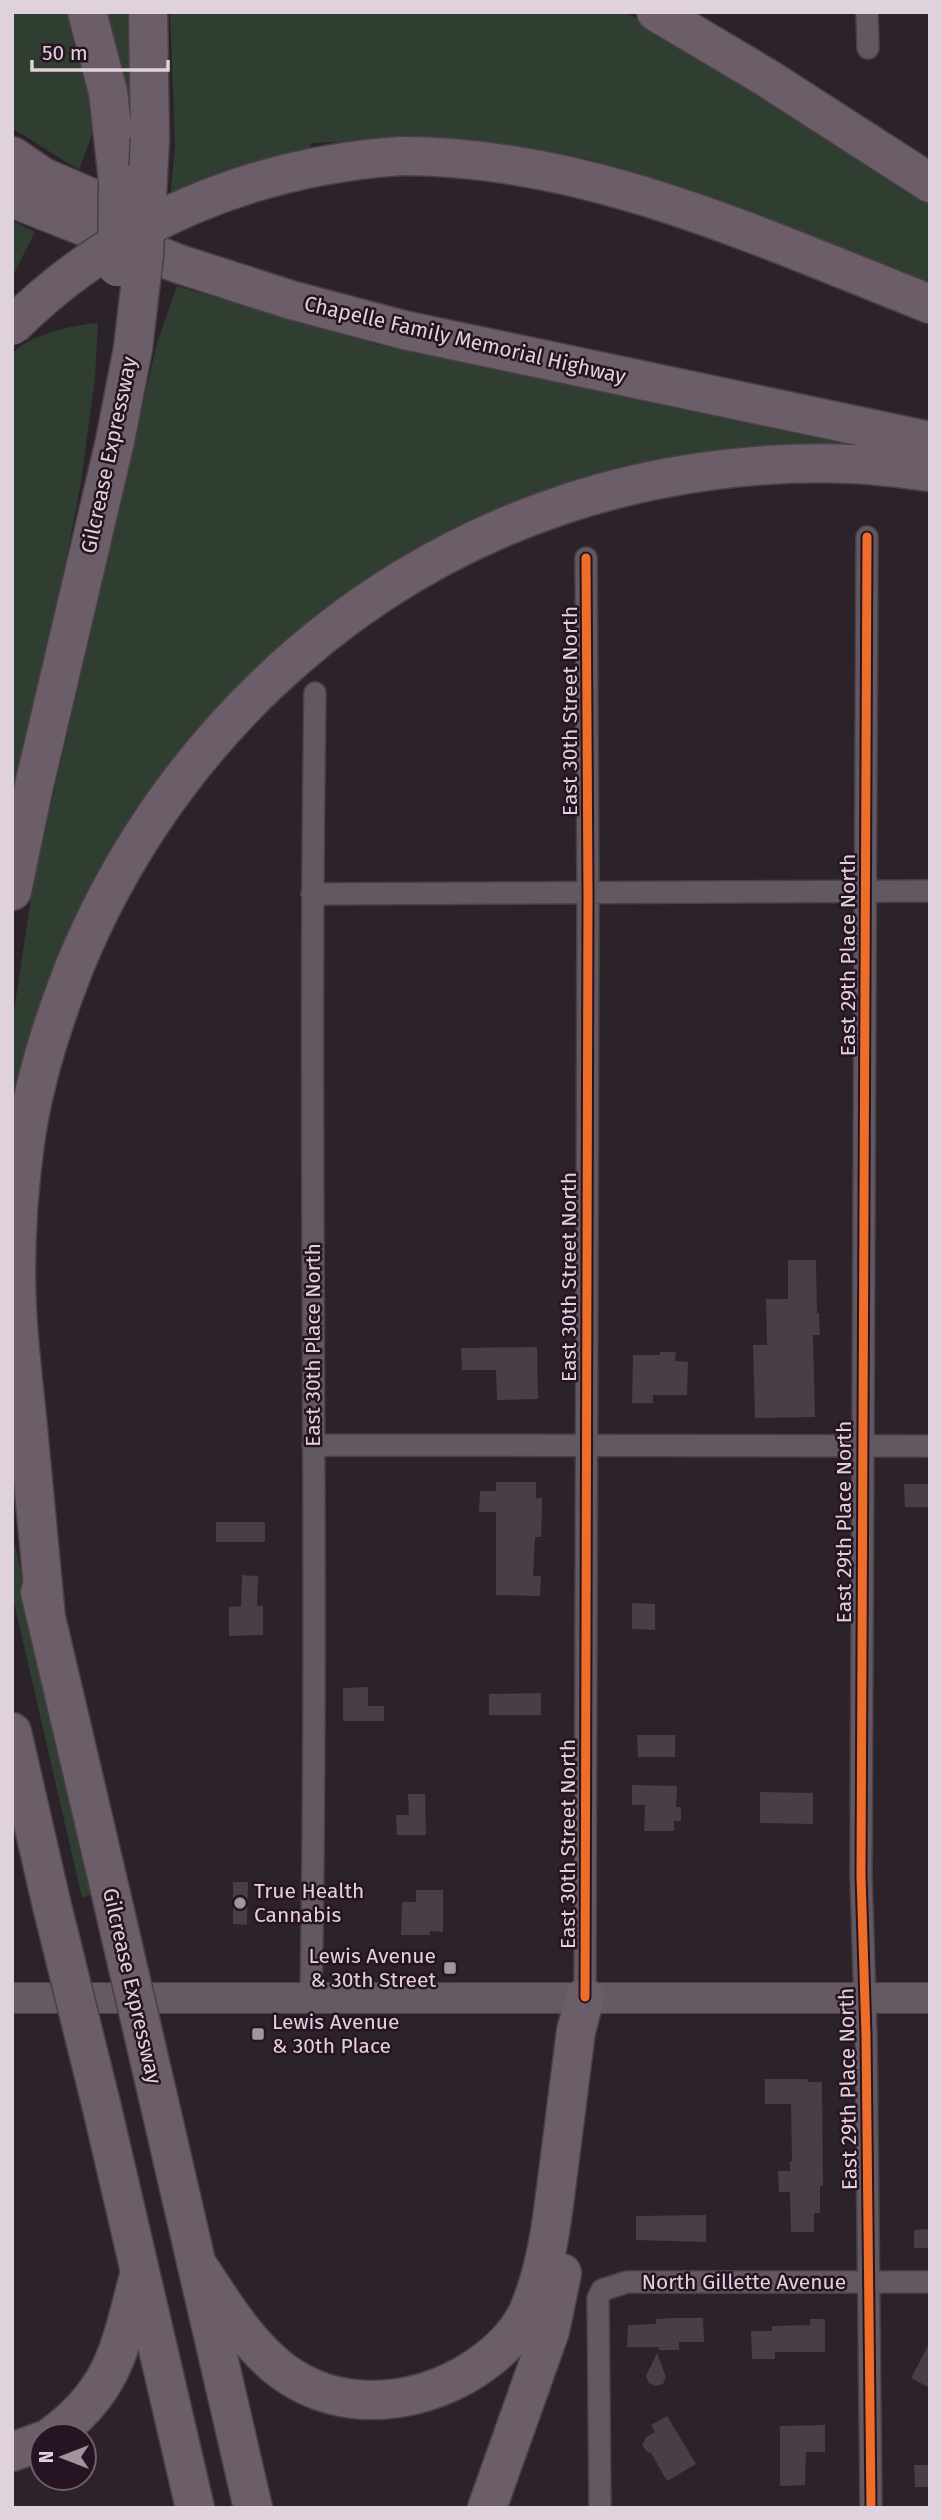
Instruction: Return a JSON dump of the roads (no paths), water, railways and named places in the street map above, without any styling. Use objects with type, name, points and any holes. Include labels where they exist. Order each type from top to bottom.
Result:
[{"type":"highway","points":[[87,12],[100,57],[113,123],[118,181],[124,347]]},
{"type":"highway","name":"Gilcrease Expressway","points":[[12,891],[115,441],[124,347],[144,255],[150,138],[148,12]]},
{"type":"highway","points":[[656,12],[767,78],[920,177]]},
{"type":"highway","points":[[687,12],[920,177]]},
{"type":"highway","points":[[12,156],[43,177],[200,244],[570,365]]},
{"type":"highway","points":[[12,327],[72,274],[111,248],[167,216],[212,196],[262,178],[316,165],[401,156],[454,156],[512,164],[613,186],[733,227],[930,304]]},
{"type":"highway","name":"Chapelle Family Memorial Highway","points":[[12,198],[179,264],[291,300],[404,330],[930,441]]},
{"type":"highway","points":[[46,1618],[16,1275],[25,1140],[48,1044],[86,939],[111,886],[135,845],[201,752],[285,666],[371,600],[458,550],[551,509],[667,478],[726,469],[853,464],[930,472]]},
{"type":"highway","name":"Gilcrease Expressway","points":[[12,1464],[253,2508]]},
{"type":"highway","points":[[12,1732],[195,2508]]},
{"type":"highway","points":[[196,2263],[257,2347],[283,2371],[320,2391],[361,2400],[412,2397],[444,2386],[480,2366],[512,2338],[526,2316],[537,2290],[547,2253],[576,2031],[585,1997]]},
{"type":"highway","points":[[487,2508],[550,2331],[563,2271],[566,2224],[590,2030],[585,1997]]},
{"type":"highway","points":[[69,2422],[88,2407],[115,2362],[141,2270]]},
{"type":"main road","points":[[12,1998],[930,1998]]},
{"type":"street","points":[[867,12],[868,48]]},
{"type":"street","name":"East 29th Place North","points":[[867,537],[860,1876],[871,2508]]},
{"type":"street","name":"East 30th Street North","points":[[585,1997],[588,894],[586,558]]},
{"type":"street","name":"East 30th Place North","points":[[311,1998],[312,894],[315,693]]},
{"type":"street","points":[[312,894],[930,891]]},
{"type":"street","points":[[313,1445],[930,1446]]},
{"type":"street","name":"North Gillette Avenue","points":[[600,2508],[598,2298],[602,2290],[627,2282],[930,2282]]},
{"type":"place","name":"True Health Cannabis","points":[[240,1903]]},
{"type":"place","name":"Lewis Avenue & 30th Street","points":[[450,1968]]},
{"type":"place","name":"Lewis Avenue & 30th Place","points":[[258,2034]]}]
